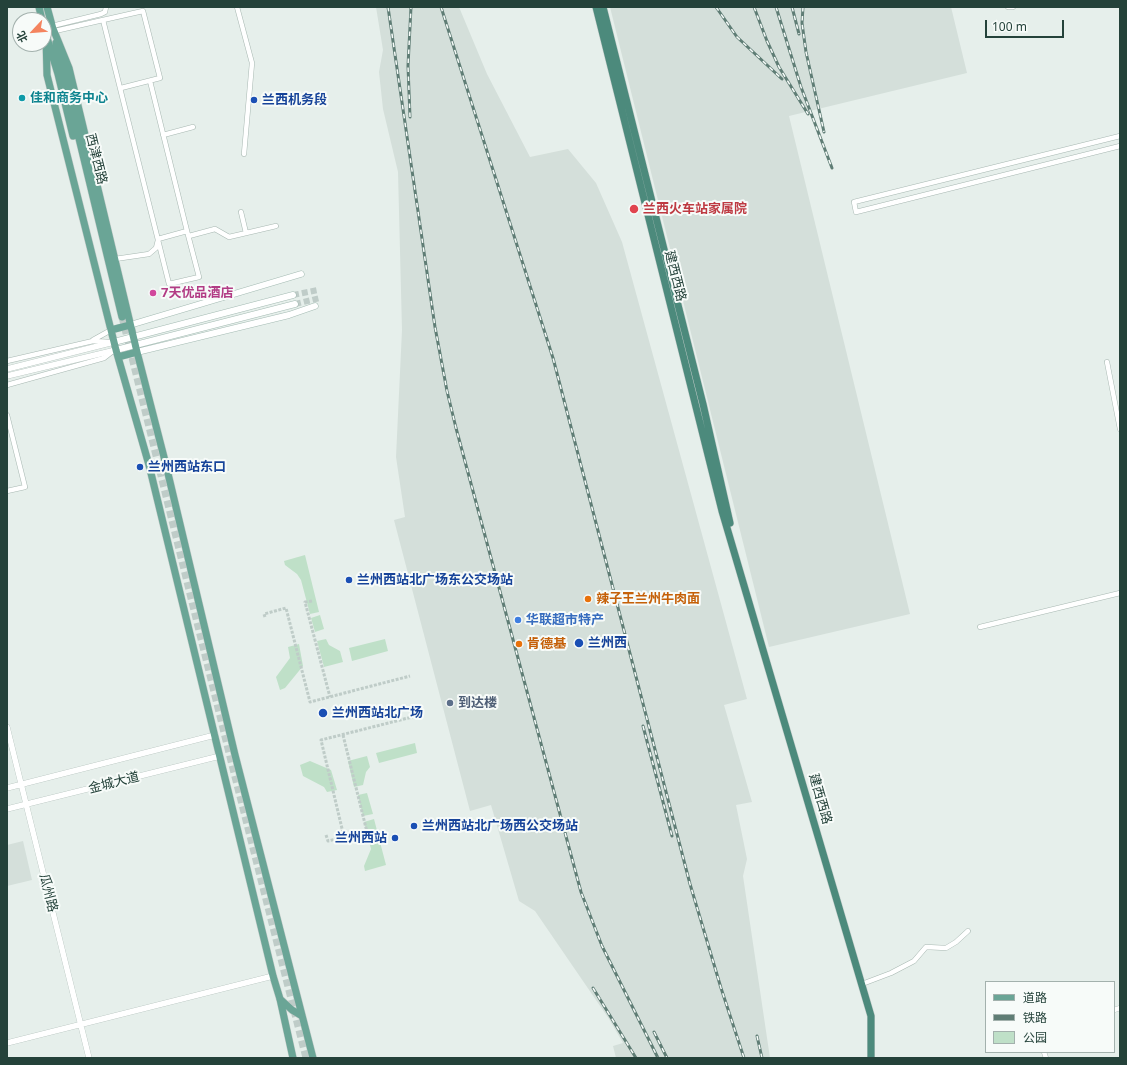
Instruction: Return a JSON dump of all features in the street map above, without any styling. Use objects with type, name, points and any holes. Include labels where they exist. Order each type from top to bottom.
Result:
[{"type":"highway","name":"建西西路","points":[[596,7],[722,511],[871,1016],[871,1058]]},
{"type":"highway","name":"建西西路","points":[[603,7],[703,404],[728,508],[734,549]]},
{"type":"highway","points":[[872,1026],[875,1058]]},
{"type":"main road","name":"西津西路","points":[[48,7],[120,318],[58,74],[51,52]]},
{"type":"main road","points":[[54,28],[69,68],[130,325],[165,461],[234,755],[313,1058]]},
{"type":"main road","points":[[46,52],[47,75],[116,350],[149,465],[273,976],[280,999],[293,1058]]},
{"type":"main road","points":[[111,330],[301,274]]},
{"type":"main road","points":[[116,350],[293,295]]},
{"type":"main road","points":[[116,350],[295,304]]},
{"type":"main road","points":[[135,345],[289,315],[315,306]]},
{"type":"main road","points":[[280,999],[292,1010],[302,1016]]},
{"type":"street","points":[[54,28],[101,14],[105,12],[106,7]]},
{"type":"street","points":[[54,28],[103,20],[143,11],[147,7]]},
{"type":"street","points":[[237,7],[252,63],[244,154]]},
{"type":"street","points":[[1008,7],[1013,7]]},
{"type":"street","points":[[121,88],[160,78],[143,11]]},
{"type":"street","points":[[103,20],[169,284],[199,277],[150,80]]},
{"type":"street","points":[[163,135],[193,126]]},
{"type":"street","points":[[1120,136],[854,202],[856,212],[1120,146]]},
{"type":"street","points":[[981,171],[983,181]]},
{"type":"street","points":[[241,212],[246,233]]},
{"type":"street","points":[[158,239],[215,229],[228,237],[276,226]]},
{"type":"street","points":[[115,259],[149,254],[156,248],[158,239]]},
{"type":"street","points":[[7,361],[93,341],[111,330]]},
{"type":"street","points":[[93,341],[116,350]]},
{"type":"street","points":[[7,368],[116,350]]},
{"type":"street","points":[[7,376],[116,350]]},
{"type":"street","points":[[7,385],[104,358],[116,350]]},
{"type":"street","points":[[1107,362],[1120,429]]},
{"type":"street","points":[[7,415],[25,488],[7,491]]},
{"type":"street","points":[[980,627],[1120,593]]},
{"type":"street","name":"瓜州路","points":[[7,727],[89,1058]]},
{"type":"street","name":"金城大道","points":[[7,788],[215,735]]},
{"type":"street","name":"金城大道","points":[[7,809],[220,756]]},
{"type":"street","points":[[862,984],[892,973],[914,961],[926,947],[946,948],[956,942],[968,931]]},
{"type":"street","points":[[7,1043],[273,976]]},
{"type":"shaded area","points":[[376,7],[459,7],[487,74],[530,157],[568,149],[596,183],[622,242],[747,699],[724,705],[752,802],[736,805],[747,859],[743,876],[770,1058],[616,1058],[613,1046],[623,1043],[609,1019],[535,911],[519,901],[491,805],[470,811],[394,520],[405,517],[396,457],[402,330],[398,172],[383,109],[379,72],[383,50]]},
{"type":"shaded area","points":[[610,7],[951,7],[967,73],[789,116],[910,614],[769,647]]},
{"type":"shaded area","points":[[23,841],[32,880],[7,886],[7,845]]},
{"type":"green space","points":[[305,555],[319,612],[310,614],[301,580],[297,574],[285,565],[284,561]]},
{"type":"green space","points":[[320,615],[324,629],[315,632],[311,618]]},
{"type":"green space","points":[[326,639],[329,645],[340,651],[343,662],[324,667],[317,641]]},
{"type":"green space","points":[[385,639],[388,651],[352,661],[349,648]]},
{"type":"green space","points":[[299,644],[303,666],[285,688],[280,690],[276,677],[290,658],[288,647]]},
{"type":"green space","points":[[415,743],[417,753],[379,763],[376,753]]},
{"type":"green space","points":[[367,756],[370,767],[366,772],[363,785],[354,787],[348,761]]},
{"type":"green space","points":[[310,761],[331,770],[337,790],[327,792],[324,787],[303,776],[300,765]]},
{"type":"green space","points":[[367,793],[373,814],[363,816],[358,795]]},
{"type":"green space","points":[[374,819],[386,865],[365,871],[364,866],[371,849],[364,822]]},
{"type":"tunnel","points":[[293,295],[318,290]]},
{"type":"tunnel","points":[[295,304],[320,298]]},
{"type":"tunnel","points":[[122,317],[230,757],[306,1058]]},
{"type":"tunnel","points":[[312,601],[305,602],[330,697]]},
{"type":"tunnel","points":[[265,617],[264,614],[286,608],[310,702],[410,676]]},
{"type":"tunnel","points":[[326,835],[328,841],[344,837],[321,740],[420,715]]},
{"type":"tunnel","points":[[343,735],[368,836],[373,834]]},
{"type":"railway","points":[[388,7],[435,327],[447,391],[456,428],[581,892],[602,946],[658,1058]]},
{"type":"railway","points":[[410,117],[408,66],[411,7]]},
{"type":"railway","points":[[441,7],[553,358],[690,884],[721,988],[744,1058]]},
{"type":"railway","points":[[716,7],[737,37],[782,79]]},
{"type":"railway","points":[[754,7],[779,67],[808,114]]},
{"type":"railway","points":[[776,7],[801,87],[832,168]]},
{"type":"railway","points":[[792,7],[799,34]]},
{"type":"railway","points":[[803,7],[802,23],[806,52],[824,132]]},
{"type":"railway","points":[[643,726],[672,836]]},
{"type":"railway","points":[[593,988],[636,1058]]},
{"type":"railway","points":[[654,1032],[667,1058]]},
{"type":"railway","points":[[757,1036],[762,1058]]},
{"type":"place","name":"佳和商务中心","points":[[22,98]]},
{"type":"place","name":"兰西机务段","points":[[254,100]]},
{"type":"place","name":"兰西火车站家属院","points":[[634,209]]},
{"type":"place","name":"7天优品酒店","points":[[153,293]]},
{"type":"place","name":"兰州西站东口","points":[[140,467]]},
{"type":"place","name":"兰州西站北广场东公交场站","points":[[349,580]]},
{"type":"place","name":"辣子王兰州牛肉面","points":[[588,599]]},
{"type":"place","name":"华联超市特产","points":[[518,620]]},
{"type":"place","name":"兰州西","points":[[579,643]]},
{"type":"place","name":"肯德基","points":[[519,644]]},
{"type":"place","name":"到达楼","points":[[450,703]]},
{"type":"place","name":"兰州西站北广场","points":[[323,713]]},
{"type":"place","name":"兰州西站北广场西公交场站","points":[[414,826]]},
{"type":"place","name":"兰州西站","points":[[395,838]]}]
